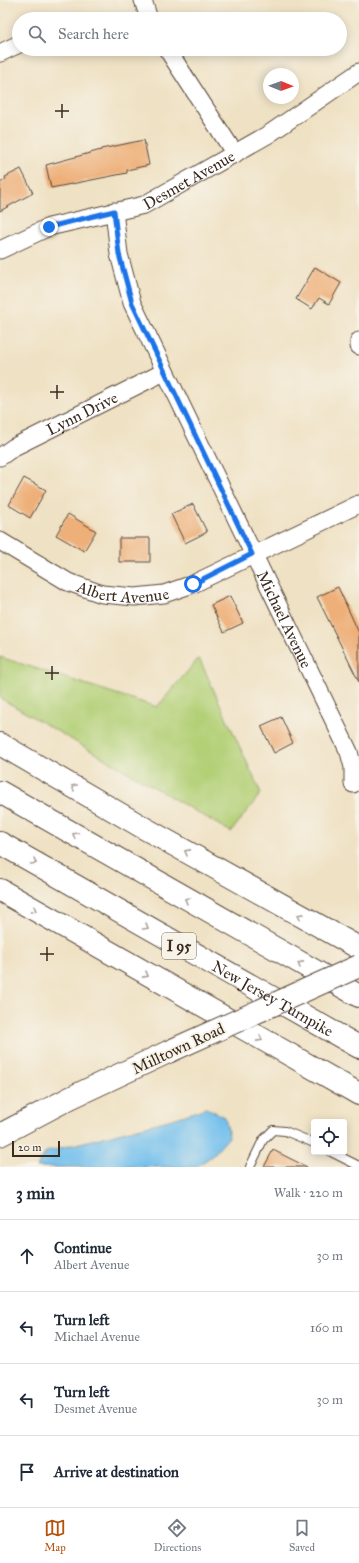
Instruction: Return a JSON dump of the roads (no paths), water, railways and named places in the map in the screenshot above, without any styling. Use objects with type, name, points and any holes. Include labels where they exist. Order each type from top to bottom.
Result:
[{"type":"main road","points":[[0,744],[144,828],[359,948]]},
{"type":"main road","points":[[0,792],[359,996]]},
{"type":"main road","name":"New Jersey Turnpike","points":[[0,842],[302,1016],[359,1047]]},
{"type":"main road","name":"I 95","points":[[0,890],[133,967],[359,1094]]},
{"type":"main road","name":"Milltown Road","points":[[0,1135],[70,1098],[359,966]]},
{"type":"street","points":[[144,0],[144,12]]},
{"type":"street","points":[[0,53],[12,47]]},
{"type":"street","points":[[172,56],[235,154]]},
{"type":"street","name":"Desmet Avenue","points":[[0,250],[49,227],[144,205],[269,134],[359,72]]},
{"type":"street","name":"Michael Avenue","points":[[114,211],[119,254],[132,303],[164,372],[349,752],[353,767],[353,784]]},
{"type":"street","points":[[359,341],[359,346]]},
{"type":"street","name":"Lynn Drive","points":[[0,457],[14,447],[164,372]]},
{"type":"street","name":"Albert Avenue","points":[[0,541],[68,582],[102,594],[134,597],[164,594],[193,584],[252,554],[359,504]]},
{"type":"lane","points":[[250,1167],[264,1140],[273,1130],[285,1131],[311,1142]]},
{"type":"lane","points":[[338,1155],[359,1166]]},
{"type":"water","points":[[206,1108],[225,1117],[229,1137],[213,1155],[196,1167],[37,1167],[46,1152],[176,1118]]}]
